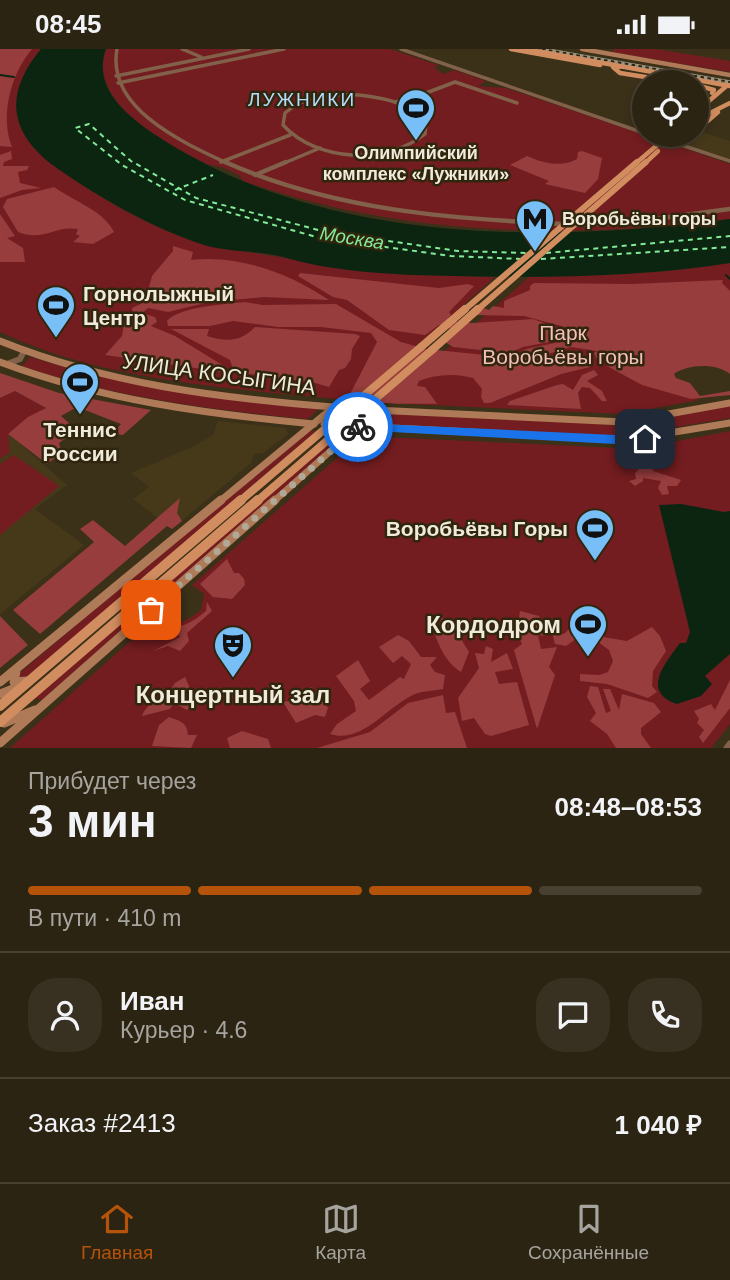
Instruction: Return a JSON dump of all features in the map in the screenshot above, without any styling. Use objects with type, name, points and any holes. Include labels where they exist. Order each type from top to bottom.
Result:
[{"type":"main road","points":[[511,49],[632,71]]},
{"type":"main road","points":[[525,49],[634,70]]},
{"type":"main road","points":[[582,49],[610,51],[730,74]]},
{"type":"main road","points":[[590,49],[610,51]]},
{"type":"main road","points":[[600,65],[632,71]]},
{"type":"main road","points":[[632,75],[618,73],[613,67],[624,65],[654,70]]},
{"type":"main road","points":[[709,79],[730,86]]},
{"type":"main road","points":[[709,84],[730,86]]},
{"type":"main road","points":[[709,85],[730,86]]},
{"type":"main road","points":[[709,86],[714,89],[711,93]]},
{"type":"main road","points":[[711,93],[730,86]]},
{"type":"main road","points":[[709,105],[730,86]]},
{"type":"main road","points":[[709,89],[711,93]]},
{"type":"main road","points":[[709,103],[723,89]]},
{"type":"main road","points":[[709,112],[730,103]]},
{"type":"main road","points":[[709,119],[722,107]]},
{"type":"main road","points":[[0,723],[34,684],[655,147]]},
{"type":"main road","points":[[0,706],[34,684],[432,350],[663,147]]},
{"type":"main road","name":"УЛИЦА КОСЫГИНА","points":[[0,341],[36,356],[92,372],[154,385],[242,398],[358,424],[626,440],[730,423]]},
{"type":"main road","name":"УЛИЦА КОСЫГИНА","points":[[2,363],[78,387],[160,403],[323,417],[343,408],[624,422],[730,403]]},
{"type":"main road","points":[[0,682],[323,417],[357,421],[362,417],[362,409]]},
{"type":"main road","points":[[0,743],[358,424],[362,409]]},
{"type":"main road","points":[[22,665],[13,676],[13,682],[34,684]]},
{"type":"main road","points":[[0,693],[10,674]]},
{"type":"main road","points":[[0,693],[34,684]]},
{"type":"main road","points":[[34,684],[33,698],[37,703],[55,696]]},
{"type":"main road","points":[[0,723],[42,708]]},
{"type":"street","points":[[117,49],[118,83],[131,102],[148,117],[221,162],[307,194],[360,206],[484,222],[618,223],[730,209]]},
{"type":"street","points":[[182,49],[204,58]]},
{"type":"street","points":[[116,76],[249,49]]},
{"type":"street","points":[[118,83],[284,49]]},
{"type":"street","points":[[401,49],[632,128]]},
{"type":"street","points":[[395,102],[455,82],[517,103]]},
{"type":"street","points":[[350,95],[395,102],[420,115],[426,125],[423,136],[409,146],[368,154],[320,148],[289,135],[282,124],[283,115],[304,101],[350,95]]},
{"type":"street","points":[[404,105],[412,102],[413,98]]},
{"type":"street","points":[[221,162],[289,135]]},
{"type":"street","points":[[692,147],[730,161]]},
{"type":"street","points":[[254,176],[320,148]]},
{"type":"street","points":[[2,363],[16,362],[23,357],[24,351]]},
{"type":"street","points":[[18,369],[20,363],[28,357],[36,356]]},
{"type":"shaded area","points":[[709,134],[730,141],[730,160],[691,147],[709,147]]},
{"type":"shaded area","points":[[0,389],[9,434],[67,485],[35,509],[84,545],[0,614]]},
{"type":"shaded area","points":[[218,421],[286,428],[288,434],[263,453],[254,454],[252,462],[172,529],[133,499],[149,487],[131,473],[190,448],[213,435]]},
{"type":"green space","points":[[0,49],[32,49],[18,71],[9,96],[7,123],[12,147],[0,146],[0,76],[6,75],[0,75]]},
{"type":"green space","name":"Парк Воробьёвы горы","points":[[8,49],[41,49],[20,84],[17,101],[23,131],[33,145],[46,159],[76,181],[149,223],[190,240],[214,246],[348,269],[495,277],[438,328],[346,400],[214,386],[126,372],[41,349],[0,332],[0,53]]},
{"type":"green space","name":"Олимпийский комплекс «Лужники»","points":[[106,49],[390,49],[438,65],[434,68],[444,74],[454,70],[486,81],[478,86],[506,88],[632,131],[632,147],[680,147],[730,164],[730,219],[607,230],[484,229],[423,223],[303,199],[243,181],[233,172],[207,164],[170,145],[134,119],[119,104],[108,87],[103,69]]},
{"type":"green space","points":[[614,49],[656,49],[730,61],[730,72],[614,53]]},
{"type":"green space","points":[[11,151],[12,159],[4,162],[3,166],[29,166],[27,170],[18,172],[20,183],[41,188],[22,190],[0,198],[0,155]]},
{"type":"green space","points":[[578,152],[602,158],[598,179],[585,193],[545,184],[549,181],[510,165],[527,156],[558,164],[571,162],[577,159]]},
{"type":"green space","points":[[54,187],[96,212],[114,232],[93,244],[73,242],[80,236],[76,234],[78,229],[62,229],[35,235],[18,232],[3,207],[7,199]]},
{"type":"green space","points":[[0,214],[15,236],[7,238],[23,248],[25,262],[0,262]]},
{"type":"green space","points":[[173,246],[193,252],[191,260],[227,260],[264,268],[298,282],[329,300],[264,297],[209,302],[168,312],[148,308],[142,313],[155,317],[157,322],[151,326],[175,336],[224,366],[227,371],[223,372],[105,355],[122,336],[124,324],[133,316],[132,308],[145,302],[152,276],[173,251]]},
{"type":"green space","name":"Парк Воробьёвы горы","points":[[730,263],[730,342],[647,355],[636,366],[645,377],[699,400],[622,414],[385,403],[529,277],[660,272]]},
{"type":"green space","points":[[300,273],[439,288],[468,284],[474,286],[449,312],[451,315],[448,318],[452,322],[533,319],[580,336],[523,347],[509,353],[453,347],[445,342],[456,330],[439,325],[425,335],[389,330],[347,300],[333,297],[298,276]]},
{"type":"green space","points":[[723,280],[722,283],[730,291],[730,374],[717,368],[702,366],[687,368],[674,374],[676,378],[690,383],[700,396],[730,391],[730,395],[691,399],[642,385],[607,366],[610,357],[636,364],[642,361],[642,357],[631,354],[614,354],[598,361],[594,353],[597,351],[571,347],[541,356],[515,355],[526,349],[583,337],[583,332],[524,316],[477,315],[471,310],[476,305],[489,310],[493,306],[504,308],[504,301],[530,290],[534,283],[632,284]]},
{"type":"green space","points":[[245,302],[262,305],[336,304],[401,342],[426,349],[541,359],[570,352],[589,358],[593,363],[590,367],[561,374],[490,403],[484,403],[481,397],[482,389],[473,378],[453,375],[419,381],[417,386],[425,387],[437,404],[378,403],[350,394],[377,342],[371,333],[233,321],[210,326],[168,326],[167,321],[181,312]]},
{"type":"green space","points":[[255,327],[360,336],[352,349],[351,359],[345,368],[339,370],[329,387],[312,382],[234,372],[230,360],[171,329],[209,329],[207,336],[227,340],[244,336]]},
{"type":"green space","points":[[30,357],[85,373],[318,409],[308,419],[163,401],[92,386],[22,366]]},
{"type":"green space","points":[[594,370],[598,375],[587,381],[602,391],[607,401],[602,401],[590,388],[582,387],[578,393],[581,409],[507,405],[510,401],[557,385],[563,384],[573,390],[582,375]]},
{"type":"green space","points":[[0,373],[59,393],[151,410],[123,435],[113,434],[121,424],[77,407],[61,416],[77,430],[59,443],[62,453],[47,464],[8,434],[28,417],[46,408],[15,391],[0,398]]},
{"type":"green space","points":[[15,391],[46,408],[8,434],[10,452],[0,459],[0,398]]},
{"type":"green space","points":[[730,406],[730,418],[622,436],[372,424],[383,413],[619,425]]},
{"type":"green space","points":[[306,431],[316,431],[24,680],[16,676]]},
{"type":"green space","points":[[730,431],[730,724],[711,748],[10,748],[154,620],[167,624],[179,623],[201,610],[204,594],[192,585],[362,436],[641,448]]},
{"type":"green space","points":[[337,433],[346,434],[43,700],[35,697]]},
{"type":"green space","points":[[14,455],[59,486],[0,535],[0,464]]},
{"type":"green space","points":[[640,455],[657,460],[651,465],[653,471],[681,480],[677,486],[667,486],[669,494],[662,495],[658,488],[661,481],[643,478],[643,481],[635,486],[629,481],[636,479],[635,473],[639,469],[633,462]]},
{"type":"green space","points":[[180,498],[177,513],[182,521],[172,529],[167,526],[40,634],[13,610],[94,542],[80,529],[93,520],[125,546]]},
{"type":"green space","points":[[227,559],[234,573],[239,573],[244,579],[245,585],[232,599],[213,597],[200,584]]},
{"type":"green space","points":[[207,602],[212,611],[187,633],[189,641],[180,651],[168,646],[153,651],[180,637],[178,633],[138,639],[154,626],[176,627],[194,620],[206,611]]},
{"type":"green space","points":[[520,611],[539,616],[546,636],[538,635],[541,649],[557,647],[549,667],[555,675],[537,729],[514,650],[522,644],[517,632]]},
{"type":"green space","points":[[0,616],[28,645],[0,668]]},
{"type":"green space","points":[[440,617],[450,621],[469,652],[461,672],[447,659],[433,630],[441,629]]},
{"type":"green space","points":[[571,627],[627,641],[652,627],[660,636],[666,651],[653,671],[652,686],[657,692],[648,698],[607,684],[580,681],[580,674],[599,675],[608,672],[613,661],[609,650],[591,637],[576,639],[566,646],[555,644],[552,633],[564,634]]},
{"type":"green space","points":[[398,635],[409,641],[421,657],[437,657],[430,665],[435,672],[445,675],[443,689],[414,694],[372,724],[352,734],[330,734],[337,724],[356,711],[354,701],[336,676],[358,660],[370,681],[360,689],[369,700],[400,677],[404,679],[411,664],[402,656],[393,663],[379,647]]},
{"type":"green space","points":[[486,646],[493,649],[491,662],[507,653],[513,669],[495,672],[499,684],[517,682],[529,725],[491,736],[485,734],[474,718],[462,721],[458,698],[479,668],[475,653],[484,654]]},
{"type":"green space","points":[[185,677],[196,702],[187,710],[174,703],[170,709],[142,716],[149,705],[168,694],[175,683]]},
{"type":"green space","points":[[730,680],[730,708],[703,743],[699,737],[704,730],[697,723],[699,719],[694,711],[711,704],[715,710]]},
{"type":"green space","points":[[590,686],[598,687],[606,713],[611,711],[603,689],[610,689],[619,710],[622,694],[654,703],[661,712],[641,728],[641,734],[651,748],[616,748],[607,734],[590,721],[596,713],[587,697]]},
{"type":"green space","points":[[311,687],[328,708],[325,717],[315,715],[296,723],[283,702],[293,700],[296,704],[306,697],[303,691]]},
{"type":"green space","points":[[443,695],[446,713],[455,712],[467,748],[317,748],[370,732],[408,703]]},
{"type":"green space","points":[[169,717],[180,721],[188,735],[197,735],[191,748],[152,746],[159,725]]},
{"type":"green space","points":[[242,731],[268,739],[271,748],[230,748],[227,738]]},
{"type":"water","name":"Москва","points":[[41,49],[106,49],[103,63],[107,87],[132,118],[154,134],[218,170],[287,197],[358,216],[432,227],[507,232],[583,232],[730,219],[730,263],[593,275],[413,275],[348,270],[277,255],[204,245],[166,230],[110,202],[58,169],[30,143],[21,128],[17,99],[20,83]]},
{"type":"water","points":[[681,504],[730,511],[730,654],[705,676],[712,684],[701,696],[677,704],[666,699],[660,692],[659,676],[680,643],[686,643],[690,632],[659,505]]},
{"type":"waterway","points":[[0,75],[14,77]]},
{"type":"waterway","points":[[726,275],[730,279]]},
{"type":"ferry route","points":[[179,188],[131,161],[89,124],[75,128],[122,165],[185,200],[320,238],[451,256],[521,259]]},
{"type":"ferry route","points":[[179,188],[213,175]]},
{"type":"ferry route","points":[[175,190],[179,188]]},
{"type":"ferry route","points":[[179,188],[196,198],[326,232],[458,251],[527,253]]},
{"type":"ferry route","points":[[546,253],[730,236]]},
{"type":"ferry route","points":[[541,259],[730,247]]},
{"type":"railway","points":[[542,49],[730,82]]},
{"type":"way so far","points":[[151,610],[358,427]]},
{"type":"place","name":"Олимпийский комплекс «Лужники»","points":[[416,142]]},
{"type":"place","name":"Воробьёвы горы","points":[[535,253]]},
{"type":"place","name":"Горнолыжный Центр","points":[[56,339]]},
{"type":"place","name":"Теннис России","points":[[80,416]]},
{"type":"place","name":"Воробьёвы Горы","points":[[595,562]]},
{"type":"place","name":"Кордодром","points":[[588,658]]},
{"type":"place","name":"Концертный зал","points":[[233,679]]},
{"type":"district","name":"ЛУЖНИКИ","points":[[302,99]]},
{"type":"route","points":[[358,427],[615,440],[645,439]]}]
